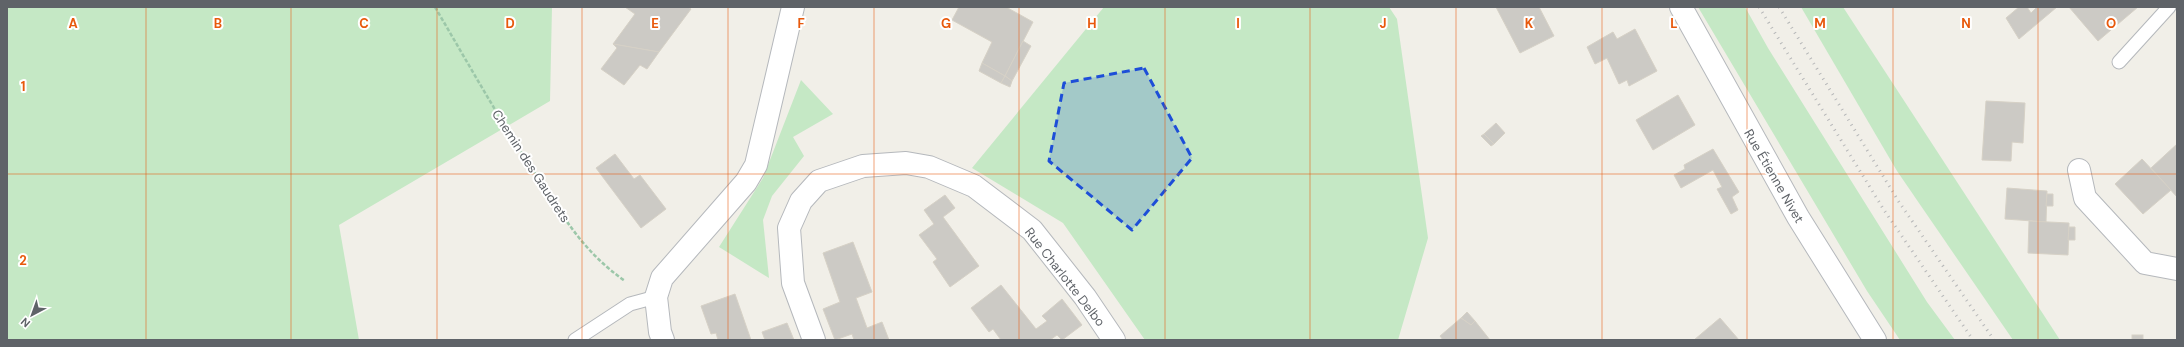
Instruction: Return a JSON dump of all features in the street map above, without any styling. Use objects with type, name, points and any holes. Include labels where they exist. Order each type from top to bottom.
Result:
[{"type":"street","points":[[663,340],[660,332],[656,297],[662,278],[746,182],[756,165],[793,7]]},
{"type":"street","name":"Rue Étienne Nivet","points":[[1681,7],[1798,217],[1875,340]]},
{"type":"street","name":"Rue Charlotte Delbo","points":[[814,340],[793,283],[789,228],[801,201],[820,182],[863,166],[906,163],[929,167],[974,186],[1032,230],[1085,297],[1114,340]]},
{"type":"street","points":[[2079,170],[2085,198],[2144,263],[2177,269]]},
{"type":"lane","points":[[2118,62],[2169,7]]},
{"type":"lane","points":[[575,340],[630,304],[656,297]]},
{"type":"path","name":"Chemin des Gaudrets","points":[[435,7],[515,143],[578,238],[604,266],[628,283],[656,297]]},
{"type":"highlighted area","points":[[1144,68],[1192,158],[1132,230],[1049,161],[1064,83]]},
{"type":"green space","points":[[7,7],[552,7],[550,101],[339,225],[359,340],[7,340]]},
{"type":"green space","points":[[1104,7],[1389,7],[1397,19],[1428,238],[1398,340],[1145,340],[1063,223],[972,168]]},
{"type":"green space","points":[[1698,7],[1745,7],[1768,48],[1927,302],[1955,340],[1900,340],[1867,291]]},
{"type":"green space","points":[[1801,7],[1843,7],[2060,340],[2013,340],[1897,171]]},
{"type":"green space","points":[[801,80],[833,114],[793,137],[804,156],[772,196],[763,220],[769,278],[719,247],[763,178]]},
{"type":"building","points":[[625,7],[688,7],[691,9],[659,52],[613,44],[635,14]]},
{"type":"building","points":[[959,7],[1006,7],[1033,22],[1005,76],[982,63],[992,42],[952,20]]},
{"type":"building","points":[[1496,7],[1539,7],[1554,36],[1520,53]]},
{"type":"building","points":[[2019,7],[2027,7],[2031,13],[2037,7],[2057,7],[2019,39],[2006,18]]},
{"type":"building","points":[[2069,7],[2138,7],[2098,41]]},
{"type":"building","points":[[1635,29],[1657,71],[1629,86],[1627,80],[1619,84],[1607,58],[1595,64],[1587,47],[1613,32],[1617,39]]},
{"type":"building","points":[[1023,41],[1031,46],[1012,81],[1005,76]]},
{"type":"building","points":[[613,44],[659,52],[647,69],[640,65],[624,85],[601,69],[617,48]]},
{"type":"building","points":[[982,63],[1005,76],[1001,83],[979,71]]},
{"type":"building","points":[[1005,76],[1012,81],[1010,87],[1001,83]]},
{"type":"building","points":[[1678,95],[1695,125],[1653,150],[1636,120]]},
{"type":"building","points":[[1986,101],[2025,103],[2023,143],[2012,142],[2011,161],[1982,160]]},
{"type":"building","points":[[1496,123],[1505,133],[1494,144],[1484,134]]},
{"type":"building","points":[[1484,134],[1494,144],[1491,146],[1481,136]]},
{"type":"building","points":[[2177,144],[2177,197],[2151,168]]},
{"type":"building","points":[[1713,149],[1739,192],[1732,197],[1738,210],[1731,214],[1717,189],[1722,187],[1713,170],[1681,188],[1674,175],[1685,169],[1684,165]]},
{"type":"building","points":[[615,154],[634,179],[640,175],[666,209],[641,228],[596,168]]},
{"type":"building","points":[[2142,159],[2171,190],[2143,214],[2115,184]]},
{"type":"building","points":[[2007,188],[2047,191],[2046,222],[2005,219]]},
{"type":"building","points":[[2047,194],[2053,194],[2053,206],[2046,206]]},
{"type":"building","points":[[945,195],[955,208],[943,217],[979,266],[950,287],[933,262],[937,259],[919,235],[934,224],[924,210]]},
{"type":"building","points":[[2029,221],[2069,223],[2068,255],[2028,253]]},
{"type":"building","points":[[2069,227],[2075,227],[2075,240],[2068,240]]},
{"type":"building","points":[[853,242],[872,292],[856,298],[867,328],[882,322],[889,340],[854,340],[852,334],[835,340],[823,309],[840,302],[823,253]]},
{"type":"building","points":[[1001,285],[1036,329],[1047,321],[1042,316],[1062,299],[1082,325],[1062,340],[1057,335],[1050,340],[1001,340],[993,329],[989,332],[971,308]]},
{"type":"building","points":[[735,294],[751,340],[718,340],[716,333],[711,334],[701,306]]},
{"type":"building","points":[[1467,312],[1475,321],[1471,325],[1461,318]]},
{"type":"building","points":[[1461,318],[1471,325],[1475,321],[1490,340],[1443,340],[1440,336]]},
{"type":"building","points":[[1720,318],[1739,340],[1694,340]]},
{"type":"building","points":[[787,323],[794,340],[765,340],[762,332]]},
{"type":"building","points":[[2132,335],[2143,335],[2143,340],[2132,340]]},
{"type":"railway","points":[[1759,7],[1884,210],[1973,340]]},
{"type":"railway","points":[[1779,7],[1899,202],[1994,340]]}]
